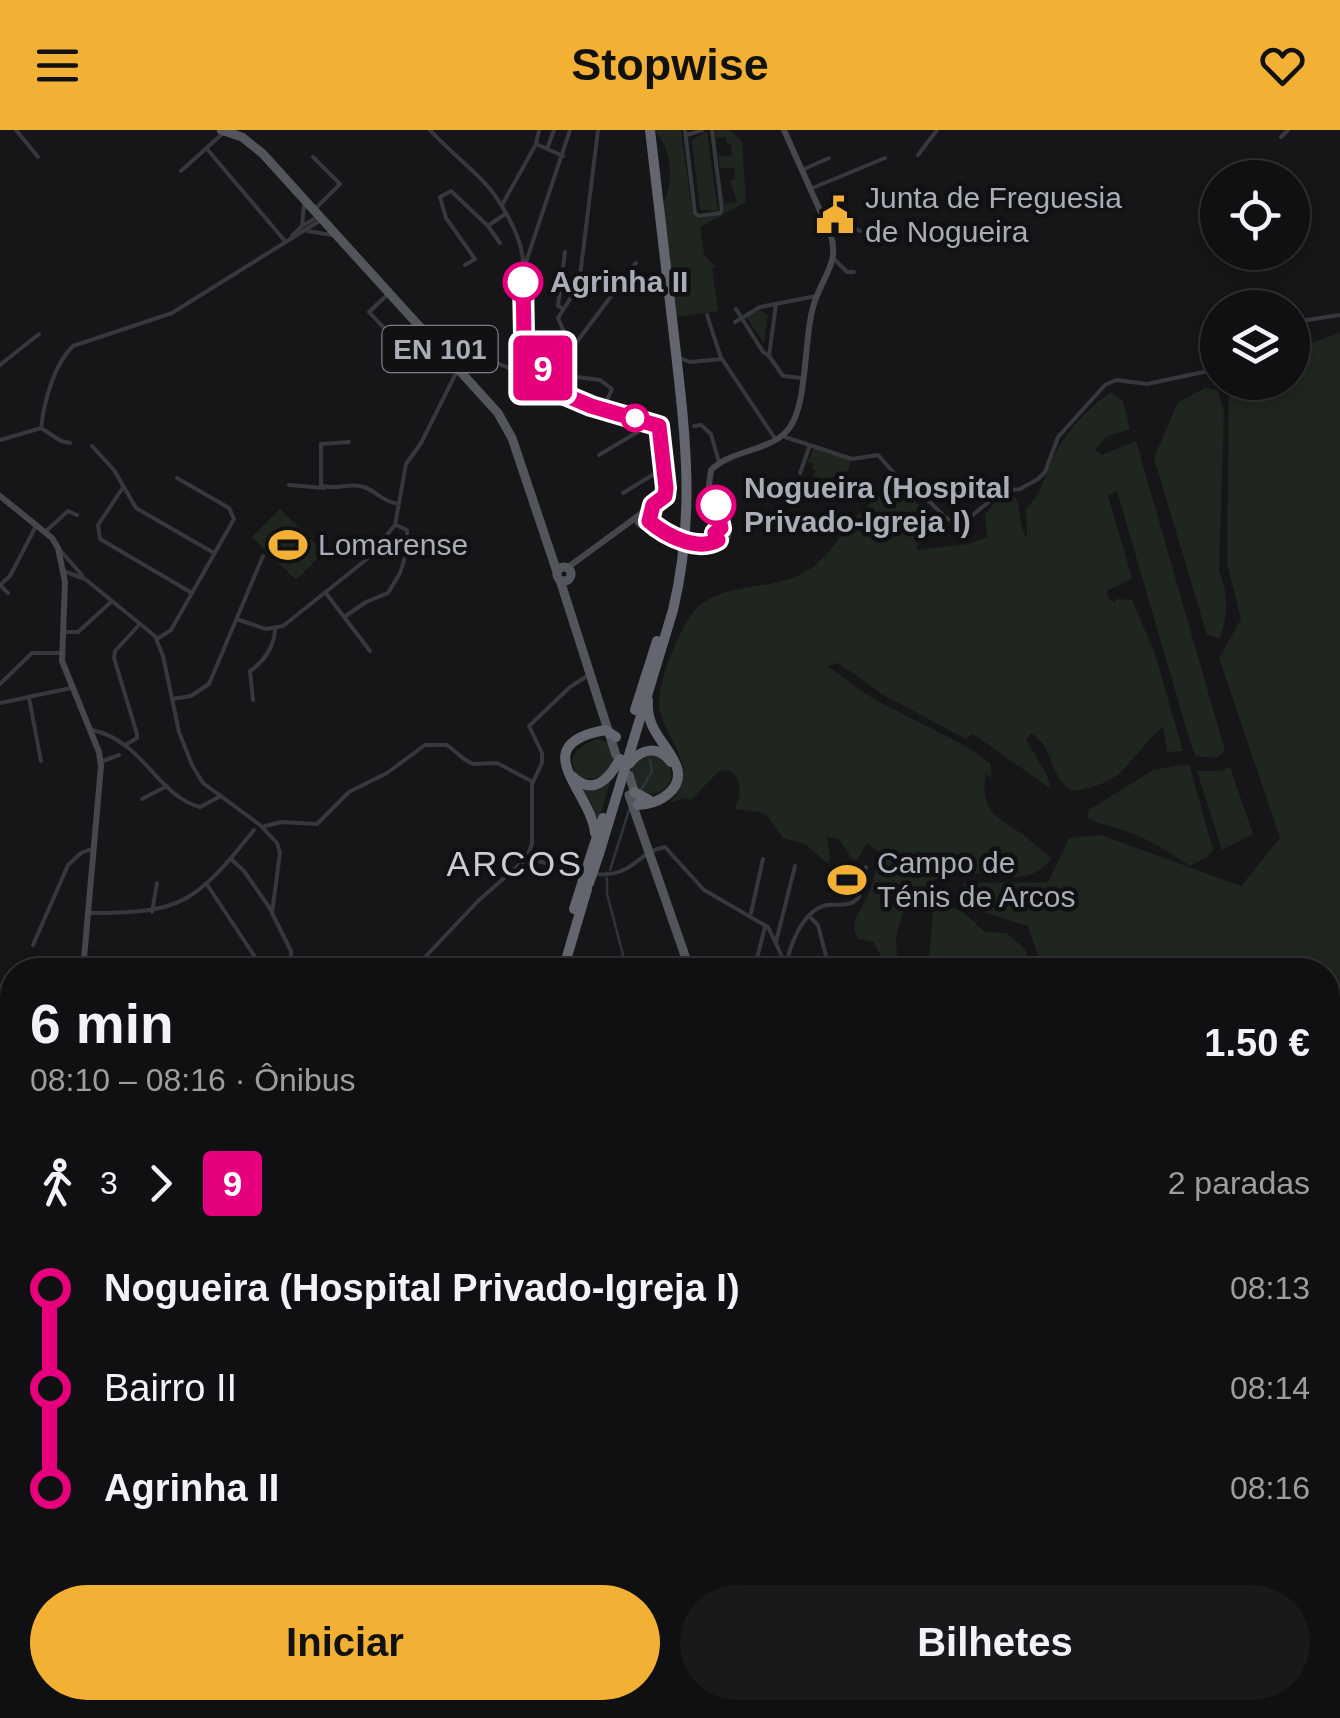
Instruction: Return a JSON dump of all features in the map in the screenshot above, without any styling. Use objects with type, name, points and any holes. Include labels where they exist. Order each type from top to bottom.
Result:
[{"type":"highway","points":[[613,744],[648,692],[684,559],[689,492],[676,354],[645,132]]},
{"type":"highway","points":[[563,958],[595,849],[613,744],[667,608],[678,560],[684,492],[680,399],[645,132]]},
{"type":"highway","points":[[642,807],[670,792],[678,770],[650,721],[648,692]]},
{"type":"highway","points":[[595,849],[592,813],[569,779],[564,762],[574,742],[613,744],[637,755],[648,750],[660,752],[670,759],[672,784],[642,807]]},
{"type":"highway","points":[[632,794],[642,807]]},
{"type":"main road","name":"EN 101","points":[[229,131],[263,154],[506,425],[564,571]]},
{"type":"main road","points":[[564,571],[564,593],[632,794]]},
{"type":"main road","points":[[642,807],[651,852],[686,958]]},
{"type":"street","points":[[16,130],[38,157]]},
{"type":"street","points":[[430,130],[502,206],[522,254],[524,335],[546,370],[600,380],[612,389],[603,408]]},
{"type":"street","points":[[502,206],[536,144],[539,130]]},
{"type":"street","points":[[547,149],[554,130]]},
{"type":"street","points":[[523,270],[570,130]]},
{"type":"street","points":[[570,375],[573,337],[560,325],[562,308],[577,288],[580,276],[598,130]]},
{"type":"street","points":[[702,130],[685,133],[696,212],[702,216],[722,212],[712,130]]},
{"type":"street","points":[[690,542],[704,546],[718,540],[715,533],[721,528],[708,480],[711,470],[720,462],[779,438],[797,415],[816,296],[834,260],[830,233],[784,130]]},
{"type":"street","points":[[918,155],[937,130]]},
{"type":"street","points":[[1282,137],[1288,130]]},
{"type":"street","points":[[181,171],[229,131]]},
{"type":"street","points":[[536,144],[563,156]]},
{"type":"street","points":[[207,149],[287,240]]},
{"type":"street","points":[[42,428],[48,396],[66,352],[84,341],[176,310],[287,240],[318,215],[340,184],[313,156]]},
{"type":"street","points":[[802,170],[829,158]]},
{"type":"street","points":[[810,189],[884,158]]},
{"type":"street","points":[[465,265],[475,259],[446,218],[440,197],[450,191],[500,242]]},
{"type":"street","points":[[300,196],[305,213],[302,229]]},
{"type":"street","points":[[488,226],[505,214]]},
{"type":"street","points":[[830,233],[845,224],[860,231]]},
{"type":"street","points":[[302,229],[337,236]]},
{"type":"street","points":[[522,254],[530,252]]},
{"type":"street","points":[[562,308],[558,306],[565,252]]},
{"type":"street","points":[[834,260],[846,272],[854,272]]},
{"type":"street","points":[[573,347],[636,263]]},
{"type":"street","points":[[389,293],[369,312],[413,359]]},
{"type":"street","points":[[737,320],[760,307],[816,296]]},
{"type":"street","points":[[769,356],[776,304]]},
{"type":"street","points":[[736,309],[737,320],[783,376],[802,378]]},
{"type":"street","points":[[1310,319],[1340,314]]},
{"type":"street","points":[[706,315],[722,359],[779,438],[852,459],[878,455],[911,492],[952,521],[968,519],[1002,491],[1020,489],[1038,479],[1045,472],[1058,437],[1105,385],[1116,380],[1147,384],[1200,373]]},
{"type":"street","points":[[573,337],[588,329]]},
{"type":"street","points":[[0,365],[39,334]]},
{"type":"street","points":[[676,354],[690,362]]},
{"type":"street","points":[[275,629],[366,559],[395,525],[406,464],[421,443],[457,368],[480,358],[536,379],[550,390],[659,426],[666,493],[564,571]]},
{"type":"street","points":[[680,399],[682,368],[690,362],[722,359]]},
{"type":"street","points":[[536,379],[546,370]]},
{"type":"street","points":[[599,455],[651,424]]},
{"type":"street","points":[[694,426],[701,425],[711,434],[720,462]]},
{"type":"street","points":[[0,440],[42,428]]},
{"type":"street","points":[[42,428],[61,442],[70,443]]},
{"type":"street","points":[[324,488],[320,480],[322,444],[350,442]]},
{"type":"street","points":[[800,473],[810,445]]},
{"type":"street","points":[[92,446],[114,470],[136,508],[214,553]]},
{"type":"street","points":[[623,493],[664,468]]},
{"type":"street","points":[[157,639],[171,630],[234,519],[233,513],[177,478]]},
{"type":"street","points":[[289,485],[362,486],[387,502],[398,503]]},
{"type":"street","points":[[124,488],[98,526],[100,539],[192,593]]},
{"type":"street","points":[[2,501],[45,532],[86,579],[157,639],[179,732],[192,765],[204,783],[260,825],[277,843],[280,853],[272,913]]},
{"type":"street","points":[[645,523],[653,505]]},
{"type":"street","points":[[45,532],[68,510],[76,515]]},
{"type":"street","points":[[639,515],[645,523],[677,536]]},
{"type":"street","points":[[622,528],[645,523]]},
{"type":"street","points":[[8,592],[0,585],[10,576],[36,525]]},
{"type":"street","points":[[344,617],[388,593],[400,573],[409,538],[407,530],[395,525]]},
{"type":"street","points":[[58,548],[65,582],[62,653],[71,688],[100,762],[85,958]]},
{"type":"street","points":[[172,699],[191,696],[209,684],[263,556]]},
{"type":"street","points":[[63,570],[75,566]]},
{"type":"street","points":[[63,570],[86,579]]},
{"type":"street","points":[[65,582],[75,575]]},
{"type":"street","points":[[325,592],[370,651]]},
{"type":"street","points":[[63,632],[78,632],[111,602]]},
{"type":"street","points":[[238,620],[275,629]]},
{"type":"street","points":[[127,744],[137,734],[114,658],[140,624]]},
{"type":"street","points":[[253,700],[250,671],[260,664],[275,638],[275,629]]},
{"type":"street","points":[[0,684],[32,654],[62,653]]},
{"type":"street","points":[[423,958],[478,901],[526,859],[532,844],[533,782],[542,763],[529,726],[570,686],[591,674]]},
{"type":"street","points":[[0,703],[71,688]]},
{"type":"street","points":[[29,698],[42,761]]},
{"type":"street","points":[[90,730],[127,744],[186,802],[200,807],[222,796]]},
{"type":"street","points":[[260,825],[317,824],[350,792],[387,773],[425,746],[447,745],[464,760],[474,764],[497,763],[533,782]]},
{"type":"street","points":[[100,762],[119,755]]},
{"type":"street","points":[[142,799],[167,786]]},
{"type":"street","points":[[88,913],[152,912],[184,902],[208,886],[254,830]]},
{"type":"street","points":[[532,844],[538,860]]},
{"type":"street","points":[[526,859],[561,871],[602,875],[626,872],[651,852],[665,847],[696,884],[766,926],[782,958]]},
{"type":"street","points":[[33,945],[68,865],[94,848]]},
{"type":"street","points":[[231,859],[259,891],[290,958]]},
{"type":"street","points":[[751,915],[763,859]]},
{"type":"street","points":[[776,942],[795,866]]},
{"type":"street","points":[[788,958],[792,942],[810,917],[826,906],[854,902],[859,897],[866,866]]},
{"type":"street","points":[[152,912],[157,883]]},
{"type":"street","points":[[208,886],[255,957]]},
{"type":"street","points":[[810,917],[818,925],[826,958]]},
{"type":"street","points":[[757,958],[766,926]]},
{"type":"shaded area","points":[[654,130],[681,130],[692,211],[699,219],[725,212],[723,196],[726,204],[737,202],[730,180],[735,179],[734,168],[720,168],[718,152],[721,156],[732,155],[731,144],[727,144],[726,137],[716,138],[715,130],[729,130],[742,141],[746,202],[700,227],[704,254],[715,267],[712,269],[718,311],[676,317],[663,203],[669,186],[669,165],[664,145]]},
{"type":"shaded area","points":[[707,131],[718,211],[700,210],[692,140]]},
{"type":"shaded area","points":[[758,309],[768,315],[764,343],[746,317]]},
{"type":"shaded area","points":[[1340,333],[1340,958],[1039,958],[1028,926],[973,909],[963,883],[1048,882],[1069,838],[1101,835],[1241,886],[1280,838],[1219,658],[1241,619],[1227,563],[1229,400],[1310,400],[1310,343]]},
{"type":"shaded area","points":[[1200,391],[1200,400],[1221,400],[1224,411],[1219,571],[1226,604],[1220,638],[1207,635],[1154,458],[1178,402]]},
{"type":"shaded area","points":[[1111,392],[1123,401],[1130,429],[1106,437],[1095,450],[1102,455],[1136,441],[1225,751],[1216,758],[1196,756],[1191,745],[1117,491],[1108,496],[1132,578],[1107,591],[1107,595],[1115,604],[1116,599],[1132,600],[1155,654],[1183,751],[1167,752],[1163,727],[1115,776],[1090,788],[1072,791],[1031,733],[1026,740],[1051,789],[973,734],[966,739],[885,696],[838,663],[827,666],[875,700],[964,745],[991,764],[991,780],[986,773],[985,785],[990,809],[1052,858],[1032,874],[1009,877],[959,873],[928,884],[906,908],[896,939],[898,958],[882,958],[873,942],[858,939],[855,932],[857,916],[873,883],[878,851],[867,843],[857,860],[851,858],[839,839],[827,837],[827,863],[805,844],[783,838],[765,814],[734,809],[740,788],[729,770],[718,772],[691,800],[670,803],[682,777],[680,756],[664,724],[659,700],[671,655],[685,624],[700,605],[728,592],[802,574],[825,555],[862,510],[899,489],[919,505],[913,528],[920,529],[926,523],[939,526],[917,544],[917,550],[968,544],[987,537],[985,515],[996,501],[1009,495],[1016,498],[1027,538],[1026,509],[1067,434]]},
{"type":"shaded area","points":[[814,447],[851,461],[848,471],[807,488],[816,471],[812,469],[814,464],[808,462]]},
{"type":"shaded area","name":"Lomarense","points":[[280,509],[324,552],[296,580],[252,537]]},
{"type":"shaded area","points":[[598,739],[609,743],[615,757],[612,763],[596,778],[578,776],[573,758],[585,745]]},
{"type":"shaded area","points":[[651,754],[665,760],[671,774],[665,788],[651,794],[637,788],[631,774],[637,760]]},
{"type":"shaded area","points":[[1189,764],[1213,850],[1190,866],[1159,846],[1087,817],[1089,810],[1153,770]]},
{"type":"shaded area","points":[[1230,767],[1253,834],[1222,850],[1197,771]]},
{"type":"shaded area","points":[[612,776],[598,823],[591,803],[575,783],[582,787]]},
{"type":"shaded area","points":[[952,908],[963,912],[985,932],[1006,933],[1026,950],[1028,958],[929,958],[933,909]]},
{"type":"waterway","points":[[641,790],[652,771],[650,760]]},
{"type":"waterway","points":[[610,870],[629,810]]},
{"type":"waterway","points":[[607,878],[607,894],[624,958]]},
{"type":"bus line","name":"9","points":[[523,282],[524,335],[543,368],[536,379],[539,384],[591,406],[659,426],[666,488],[665,496],[650,510],[649,521],[660,530],[704,546],[718,540],[715,533],[721,528],[716,505]]},
{"type":"place","name":"Junta de Freguesia de Nogueira","points":[[835,215]]},
{"type":"place","name":"Agrinha II","points":[[523,282]]},
{"type":"place","name":"Nogueira (Hospital Privado-Igreja I)","points":[[716,505]]},
{"type":"place","name":"Lomarense","points":[[288,545]]},
{"type":"place","name":"Campo de Ténis de Arcos","points":[[847,880]]},
{"type":"district","name":"ARCOS","points":[[515,864]]}]
